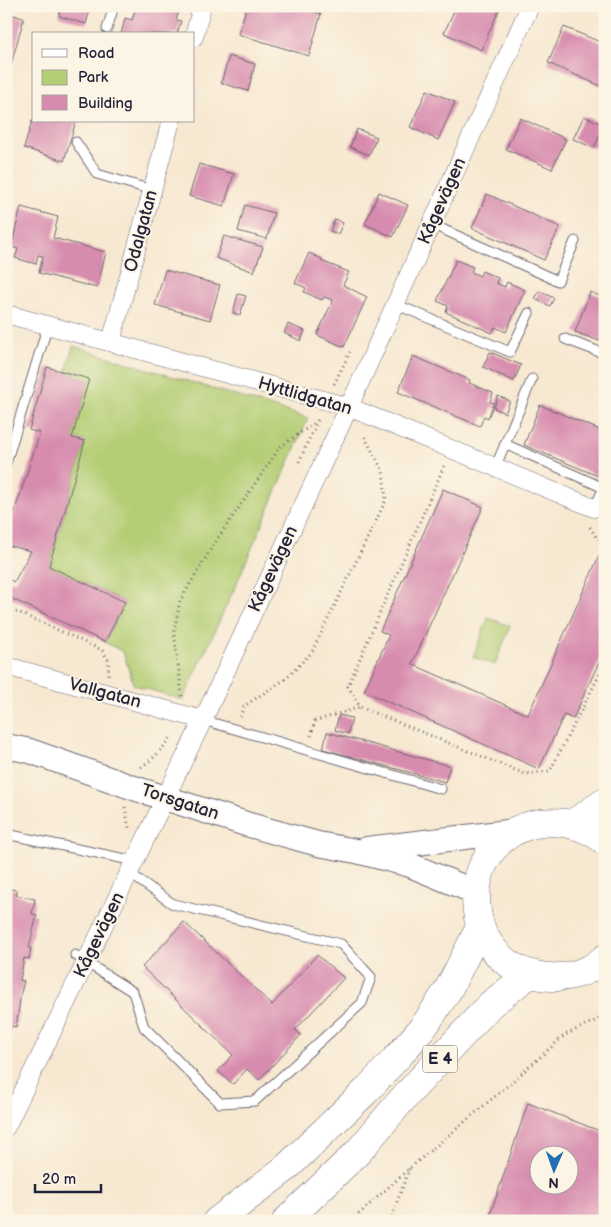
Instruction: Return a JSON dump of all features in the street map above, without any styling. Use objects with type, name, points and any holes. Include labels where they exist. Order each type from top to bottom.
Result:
[{"type":"highway","points":[[572,824],[605,802]]},
{"type":"highway","points":[[605,841],[595,833],[572,824],[553,822],[534,824],[516,831],[506,838],[488,857],[480,874],[476,892],[476,910],[480,927],[494,952],[517,969],[530,974],[554,978],[578,974],[590,969],[605,958]]},
{"type":"highway","name":"E 4","points":[[218,1221],[286,1168],[366,1091],[401,1054],[425,1025],[448,990],[480,927]]},
{"type":"highway","name":"E 4","points":[[286,1221],[358,1152],[400,1102],[491,1004],[530,974]]},
{"type":"main road","name":"Torsgatan","points":[[6,746],[30,751],[246,824],[318,844],[356,851],[410,865],[476,892]]},
{"type":"main road","name":"Torsgatan","points":[[356,851],[516,831]]},
{"type":"main road","points":[[578,974],[605,978]]},
{"type":"street","points":[[195,33],[202,6]]},
{"type":"street","name":"Kågevägen","points":[[6,1127],[80,959],[132,867],[203,720],[348,407],[530,6]]},
{"type":"street","name":"Odalgatan","points":[[111,342],[171,122]]},
{"type":"street","name":"Hyttlidgatan","points":[[6,314],[348,407],[594,508]]},
{"type":"street","name":"Vallgatan","points":[[6,666],[203,720]]},
{"type":"lane","points":[[107,29],[114,6]]},
{"type":"lane","points":[[76,142],[97,174],[152,190]]},
{"type":"lane","points":[[431,224],[558,281],[575,241]]},
{"type":"lane","points":[[395,304],[510,352],[529,313]]},
{"type":"lane","points":[[6,463],[48,325]]},
{"type":"lane","points":[[565,339],[605,354]]},
{"type":"lane","points":[[496,468],[532,379]]},
{"type":"lane","points":[[505,444],[604,488],[594,508]]},
{"type":"lane","points":[[203,720],[441,789]]},
{"type":"lane","points":[[6,834],[132,867],[172,904],[341,944],[371,976],[362,1003],[255,1102],[220,1103],[144,1027],[134,992],[80,959]]},
{"type":"path","points":[[236,730],[244,706],[287,678],[312,652],[386,500],[382,471],[348,407]]},
{"type":"path","points":[[185,715],[177,670],[174,632],[180,601],[212,547],[280,447],[317,422]]},
{"type":"path","points":[[452,450],[348,686],[360,707],[525,774],[550,771],[605,664]]},
{"type":"path","points":[[6,614],[18,612],[102,650],[109,662],[108,677],[103,693]]},
{"type":"path","points":[[307,750],[316,721],[360,707]]},
{"type":"path","points":[[352,1221],[410,1167],[565,1035],[605,1016]]},
{"type":"path","points":[[390,1221],[410,1167]]},
{"type":"green space","points":[[73,346],[308,418],[235,587],[183,700],[134,685],[123,652],[105,642],[125,602],[49,566],[85,442],[72,438],[89,380],[66,372]]},
{"type":"green space","points":[[488,618],[510,626],[495,665],[473,657]]},
{"type":"building","points":[[61,6],[91,6],[86,24],[59,16]]},
{"type":"building","points":[[136,6],[181,6],[176,20],[181,21],[178,32],[122,32],[125,18],[132,20]]},
{"type":"building","points":[[247,6],[304,6],[303,9],[321,14],[309,56],[238,34]]},
{"type":"building","points":[[456,6],[501,6],[481,50],[444,33]]},
{"type":"building","points":[[6,13],[24,18],[8,75],[6,75]]},
{"type":"building","points":[[564,27],[605,44],[605,83],[603,87],[548,63]]},
{"type":"building","points":[[229,56],[255,64],[248,91],[221,83]]},
{"type":"building","points":[[427,90],[455,102],[438,140],[410,127]]},
{"type":"building","points":[[584,116],[604,125],[594,148],[573,139]]},
{"type":"building","points":[[520,118],[566,139],[552,169],[506,149]]},
{"type":"building","points":[[32,121],[76,122],[64,161],[24,148]]},
{"type":"building","points":[[357,129],[377,137],[369,155],[350,147]]},
{"type":"building","points":[[199,164],[234,174],[224,206],[189,196]]},
{"type":"building","points":[[379,192],[408,205],[393,237],[365,224]]},
{"type":"building","points":[[487,194],[560,227],[544,260],[472,228]]},
{"type":"building","points":[[245,205],[274,213],[267,239],[238,231]]},
{"type":"building","points":[[21,207],[58,217],[53,238],[106,252],[97,288],[39,273],[43,256],[38,255],[36,264],[15,258],[18,249],[11,247]]},
{"type":"building","points":[[335,219],[343,223],[338,234],[330,231]]},
{"type":"building","points":[[224,236],[263,247],[254,272],[216,258]]},
{"type":"building","points":[[309,253],[322,259],[321,261],[349,272],[343,285],[367,297],[344,347],[317,335],[333,300],[324,297],[322,300],[304,292],[306,288],[295,283]]},
{"type":"building","points":[[456,260],[473,267],[471,272],[480,276],[482,271],[498,278],[496,283],[505,287],[507,282],[525,290],[506,332],[495,327],[492,333],[446,312],[448,306],[437,301]]},
{"type":"building","points":[[165,270],[220,285],[210,320],[155,305]]},
{"type":"building","points":[[539,291],[554,298],[550,306],[535,299]]},
{"type":"building","points":[[590,292],[605,298],[605,343],[575,332]]},
{"type":"building","points":[[238,294],[246,296],[240,315],[233,313]]},
{"type":"building","points":[[288,324],[305,331],[301,341],[284,333]]},
{"type":"building","points":[[490,352],[521,365],[514,381],[483,367]]},
{"type":"building","points":[[413,356],[470,380],[469,383],[493,393],[490,402],[494,403],[488,418],[484,416],[480,426],[398,392]]},
{"type":"building","points":[[47,367],[89,379],[72,438],[85,441],[49,566],[125,602],[105,642],[6,596],[6,578],[14,582],[31,551],[6,545],[6,538],[40,433],[29,430]]},
{"type":"building","points":[[498,396],[510,401],[505,413],[494,408]]},
{"type":"building","points":[[540,405],[605,432],[605,479],[524,445]]},
{"type":"building","points":[[443,489],[483,507],[412,664],[528,715],[599,556],[605,559],[605,649],[573,719],[564,715],[539,769],[364,691],[389,635],[380,631]]},
{"type":"building","points":[[339,715],[352,718],[348,734],[335,730]]},
{"type":"building","points":[[327,732],[450,766],[445,782],[323,749]]},
{"type":"building","points":[[10,889],[17,890],[16,895],[35,899],[32,914],[37,915],[29,948],[31,948],[29,959],[24,958],[20,980],[24,981],[16,1027],[11,1026],[8,1042],[6,1042],[6,893],[9,894]]},
{"type":"building","points":[[184,922],[272,1005],[317,955],[344,978],[295,1030],[301,1035],[259,1080],[247,1069],[233,1084],[218,1071],[233,1055],[142,967]]},
{"type":"building","points":[[528,1103],[605,1133],[605,1221],[488,1221]]}]
